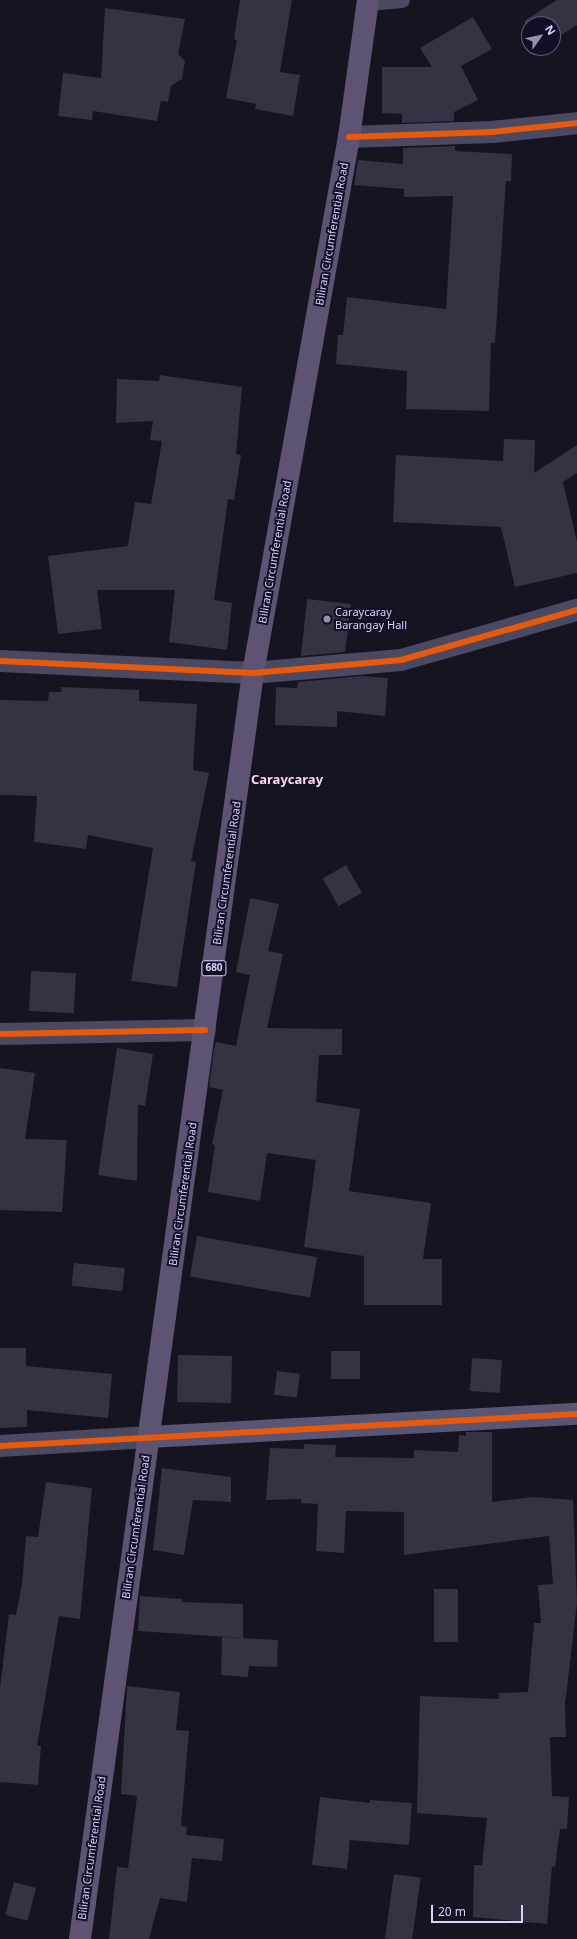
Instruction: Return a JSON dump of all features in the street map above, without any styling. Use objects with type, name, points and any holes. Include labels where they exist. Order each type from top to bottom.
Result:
[{"type":"main road","name":"Biliran Circumferential Road","points":[[80,1939],[253,673],[350,137],[368,2]]},
{"type":"street","points":[[350,137],[492,132],[577,123]]},
{"type":"street","points":[[0,661],[253,673],[401,660],[577,610]]},
{"type":"street","points":[[0,1034],[205,1030]]},
{"type":"street","points":[[0,1446],[577,1414]]},
{"type":"lane","points":[[368,2],[402,0]]},
{"type":"building","points":[[240,0],[292,0],[280,72],[300,75],[293,116],[255,109],[256,104],[226,98],[237,40],[234,39]]},
{"type":"building","points":[[557,0],[577,0],[577,25],[561,35],[561,16],[532,16]]},
{"type":"building","points":[[105,8],[185,19],[178,54],[185,61],[182,79],[171,86],[168,102],[161,101],[157,121],[93,111],[92,120],[58,116],[63,73],[101,78]]},
{"type":"building","points":[[473,17],[492,49],[461,66],[478,100],[454,112],[454,121],[402,123],[402,114],[382,113],[382,67],[432,67],[420,48]]},
{"type":"building","points":[[455,146],[455,151],[512,154],[511,181],[506,181],[495,343],[491,343],[489,411],[406,409],[407,371],[336,364],[338,335],[343,335],[347,297],[446,309],[453,196],[404,197],[404,189],[354,185],[358,160],[403,164],[403,148]]},
{"type":"building","points":[[160,375],[242,387],[236,454],[241,455],[234,500],[228,499],[214,600],[232,603],[227,650],[169,642],[175,590],[97,590],[102,629],[58,634],[48,556],[128,546],[135,502],[151,504],[162,441],[150,440],[153,421],[116,423],[117,379],[159,381]]},
{"type":"building","points":[[504,439],[535,440],[534,473],[577,445],[577,473],[563,482],[577,542],[577,573],[515,587],[501,527],[393,522],[396,455],[503,461]]},
{"type":"building","name":"Caraycaray Barangay Hall","points":[[307,599],[351,604],[345,652],[301,656]]},
{"type":"building","points":[[361,676],[388,678],[385,716],[337,711],[337,727],[275,725],[276,687],[297,688],[298,682]]},
{"type":"building","points":[[61,687],[139,690],[139,701],[197,704],[193,770],[209,773],[191,861],[196,862],[177,987],[131,981],[153,848],[88,835],[86,849],[34,842],[37,796],[0,795],[0,700],[48,701],[49,692],[62,692]]},
{"type":"building","points":[[346,865],[362,893],[339,906],[323,878]]},
{"type":"building","points":[[250,898],[279,904],[268,951],[283,954],[267,1028],[342,1029],[342,1055],[319,1055],[316,1102],[360,1109],[349,1191],[431,1203],[423,1259],[442,1259],[442,1305],[364,1305],[364,1256],[304,1247],[316,1160],[267,1153],[260,1201],[208,1192],[215,1145],[212,1144],[223,1090],[209,1087],[214,1049],[216,1042],[236,1046],[250,975],[236,972]]},
{"type":"building","points":[[31,971],[76,973],[74,1013],[29,1011]]},
{"type":"building","points":[[117,1048],[153,1054],[145,1106],[138,1105],[137,1181],[98,1175]]},
{"type":"building","points":[[0,1068],[35,1073],[25,1139],[67,1140],[62,1212],[0,1210]]},
{"type":"building","points":[[197,1236],[317,1257],[310,1298],[190,1276]]},
{"type":"building","points":[[74,1263],[125,1268],[122,1291],[72,1286]]},
{"type":"building","points":[[0,1348],[26,1348],[26,1366],[112,1374],[108,1418],[27,1410],[27,1427],[0,1428]]},
{"type":"building","points":[[331,1351],[360,1351],[360,1379],[331,1379]]},
{"type":"building","points":[[178,1355],[232,1356],[231,1403],[177,1402]]},
{"type":"building","points":[[472,1358],[502,1360],[500,1393],[470,1391]]},
{"type":"building","points":[[277,1371],[300,1374],[297,1398],[274,1395]]},
{"type":"building","points":[[466,1432],[492,1432],[492,1502],[533,1497],[573,1500],[577,1603],[565,1705],[566,1737],[550,1737],[552,1796],[569,1797],[567,1829],[560,1829],[555,1867],[552,1866],[547,1924],[473,1917],[474,1865],[482,1865],[487,1818],[417,1813],[420,1696],[499,1699],[499,1693],[528,1692],[534,1623],[541,1623],[538,1585],[553,1584],[549,1536],[404,1555],[404,1512],[346,1511],[344,1553],[316,1551],[318,1504],[301,1503],[301,1499],[266,1500],[270,1448],[304,1449],[304,1444],[336,1445],[335,1457],[414,1458],[414,1450],[458,1452],[459,1435],[466,1436]]},
{"type":"building","points":[[162,1468],[231,1477],[231,1502],[193,1500],[184,1555],[153,1550]]},
{"type":"building","points":[[46,1482],[92,1488],[80,1619],[59,1616],[37,1746],[41,1746],[38,1785],[0,1782],[0,1688],[9,1614],[16,1615],[22,1584],[26,1536],[38,1537]]},
{"type":"building","points":[[434,1589],[458,1589],[458,1642],[434,1642]]},
{"type":"building","points":[[140,1596],[182,1599],[182,1602],[243,1604],[243,1638],[138,1631]]},
{"type":"building","points":[[222,1637],[278,1640],[277,1667],[249,1666],[248,1677],[221,1675]]},
{"type":"building","points":[[127,1686],[180,1692],[176,1730],[189,1731],[181,1826],[187,1827],[186,1835],[224,1839],[222,1861],[192,1858],[187,1902],[160,1898],[149,1939],[109,1939],[117,1867],[128,1868],[137,1796],[121,1794]]},
{"type":"building","points":[[320,1797],[370,1803],[370,1800],[412,1803],[409,1845],[350,1840],[347,1869],[312,1865]]},
{"type":"building","points":[[394,1874],[421,1878],[412,1939],[385,1938]]},
{"type":"building","points":[[14,1882],[36,1888],[27,1921],[5,1915]]},
{"type":"cycle path","points":[[349,137],[492,132],[577,123]]},
{"type":"cycle path","points":[[0,661],[253,673],[401,660],[577,610]]},
{"type":"cycle path","points":[[0,1034],[205,1030]]},
{"type":"cycle path","points":[[0,1446],[577,1414]]},
{"type":"place","name":"Caraycaray Barangay Hall","points":[[327,619]]},
{"type":"district","name":"Caraycaray","points":[[287,779]]}]
